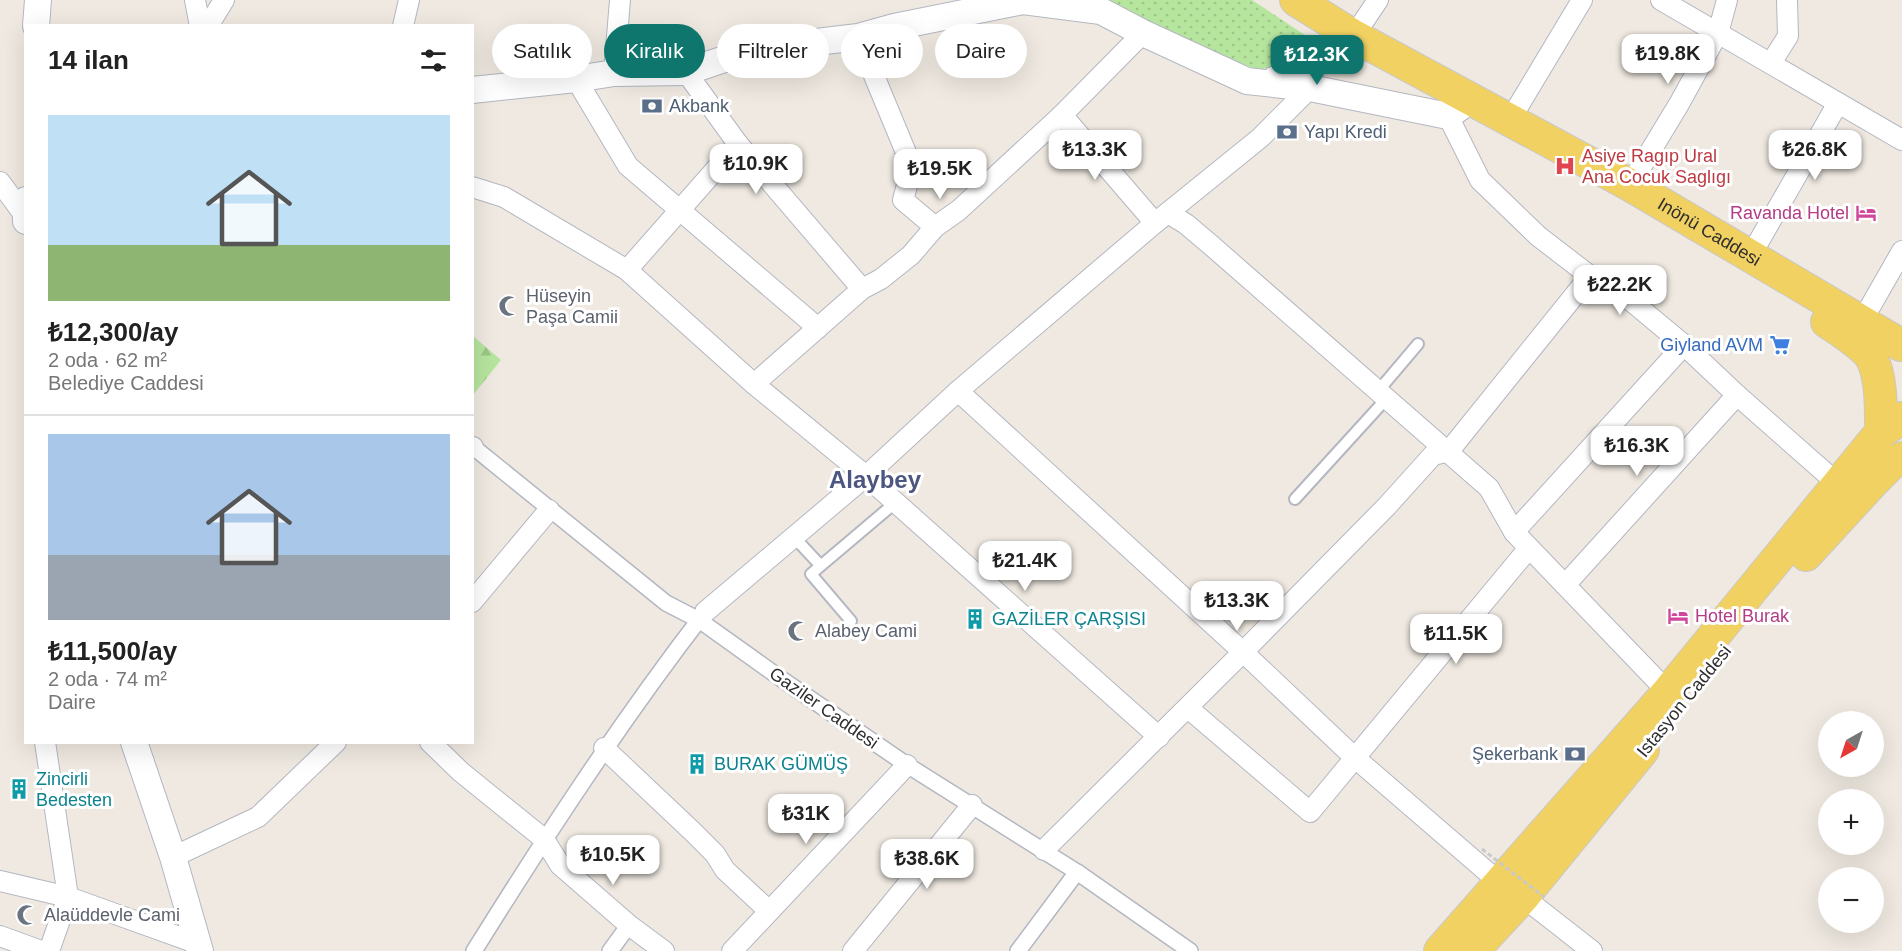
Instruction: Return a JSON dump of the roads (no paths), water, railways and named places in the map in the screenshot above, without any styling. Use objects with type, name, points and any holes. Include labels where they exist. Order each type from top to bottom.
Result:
[{"type":"main road","name":"Inönü Caddesi","points":[[1296,0],[1460,108],[1510,120],[1630,184],[1902,348]]},
{"type":"main road","points":[[1630,184],[1682,196],[1870,307],[1902,348],[1871,357]]},
{"type":"main road","points":[[1440,951],[1522,892],[1668,692],[1838,484],[1891,425],[1871,357],[1845,334],[1738,267],[1660,214],[1630,184]]},
{"type":"main road","name":"Istasyon Caddesi","points":[[1473,951],[1815,545],[1893,462],[1902,458]]},
{"type":"street","points":[[36,24],[38,0]]},
{"type":"street","points":[[195,0],[200,24]]},
{"type":"street","points":[[209,24],[224,0]]},
{"type":"street","points":[[404,24],[409,0]]},
{"type":"street","points":[[618,24],[620,0]]},
{"type":"street","points":[[1247,81],[1301,73],[1343,52],[1352,35],[1378,0]]},
{"type":"street","points":[[1510,120],[1582,0]]},
{"type":"street","points":[[1660,0],[1902,140]]},
{"type":"street","points":[[1630,184],[1718,33],[1727,0]]},
{"type":"street","points":[[1770,63],[1788,36],[1787,0]]},
{"type":"street","points":[[909,24],[1023,1],[1101,5],[1143,33],[1247,81],[1460,108],[1480,180],[1538,236],[1605,287],[1616,289],[1684,345],[1838,484]]},
{"type":"street","points":[[754,384],[862,289],[881,279],[911,255],[935,227],[959,210],[1062,116],[1143,33]]},
{"type":"street","points":[[705,66],[751,50],[841,39]]},
{"type":"street","points":[[474,90],[604,75]]},
{"type":"street","points":[[690,78],[738,144],[862,289]]},
{"type":"street","points":[[875,78],[912,167],[903,200],[935,227]]},
{"type":"street","points":[[576,79],[628,166],[818,328]]},
{"type":"street","points":[[474,951],[604,748],[702,616],[866,476],[958,391],[1260,138],[1310,88]]},
{"type":"street","points":[[1759,241],[1838,103]]},
{"type":"street","points":[[1062,116],[1162,218],[1186,224],[1489,488],[1514,532],[1668,692]]},
{"type":"street","points":[[627,270],[738,144]]},
{"type":"street","points":[[0,182],[24,215]]},
{"type":"street","points":[[474,188],[504,197],[627,270],[754,384],[896,502],[1159,737]]},
{"type":"street","points":[[1870,307],[1902,251]]},
{"type":"street","points":[[1044,850],[1387,506],[1433,454],[1449,451],[1590,276]]},
{"type":"street","points":[[1514,532],[1684,345]]},
{"type":"street","points":[[958,391],[1354,757],[1592,951]]},
{"type":"street","points":[[1565,585],[1737,395]]},
{"type":"street","name":"Gaziler Caddesi","points":[[474,448],[666,603],[702,616],[792,687],[907,765],[1044,850],[1190,951]]},
{"type":"street","points":[[474,600],[549,510]]},
{"type":"street","points":[[1188,708],[1310,812],[1529,548]]},
{"type":"street","points":[[45,744],[68,897],[49,951]]},
{"type":"street","points":[[135,744],[173,857],[198,947]]},
{"type":"street","points":[[173,857],[258,817],[334,744]]},
{"type":"street","points":[[431,744],[461,772],[544,839],[560,865],[629,925],[664,951]]},
{"type":"street","points":[[604,748],[692,831],[715,854],[725,870],[769,911]]},
{"type":"street","points":[[732,951],[907,765]]},
{"type":"street","points":[[853,951],[972,805]]},
{"type":"street","points":[[1018,951],[1077,872]]},
{"type":"street","points":[[0,880],[68,897],[198,947]]},
{"type":"street","points":[[610,951],[629,925]]},
{"type":"street","points":[[0,936],[41,951]]},
{"type":"lane","points":[[1295,499],[1383,394],[1418,344]]},
{"type":"lane","points":[[851,621],[811,574],[896,502]]},
{"type":"lane","points":[[794,537],[820,565]]},
{"type":"place","name":"Akbank","points":[[652,106]]},
{"type":"place","name":"Yapı Kredi","points":[[1287,132]]},
{"type":"place","name":"Asiye Ragıp Ural Ana Cocuk Saglıgı","points":[[1565,166]]},
{"type":"place","name":"Ravanda Hotel","points":[[1866,213]]},
{"type":"place","name":"Hüseyin Paşa Camii","points":[[509,306]]},
{"type":"place","name":"Giyland AVM","points":[[1780,345]]},
{"type":"place","name":"Hotel Burak","points":[[1678,616]]},
{"type":"place","name":"GAZİLER ÇARŞISI","points":[[975,619]]},
{"type":"place","name":"Alabey Cami","points":[[798,631]]},
{"type":"place","name":"Şekerbank","points":[[1575,754]]},
{"type":"place","name":"BURAK GÜMÜŞ","points":[[697,764]]},
{"type":"place","name":"Zincirli Bedesten","points":[[19,789]]},
{"type":"place","name":"Alaüddevle Cami","points":[[27,915]]},
{"type":"district","name":"Alaybey","points":[[875,480]]}]
